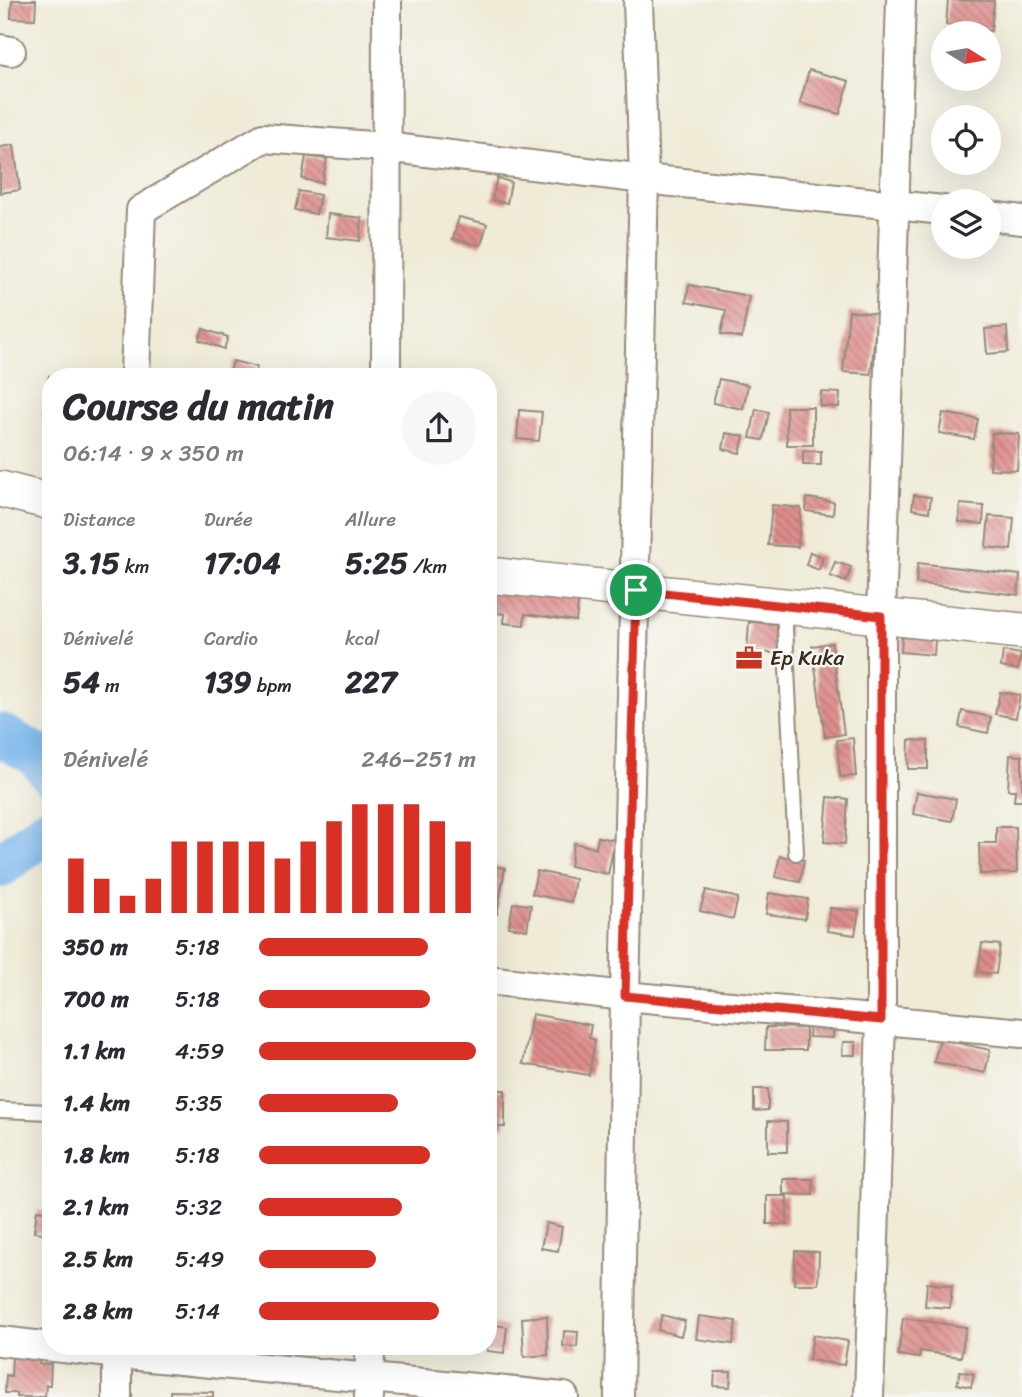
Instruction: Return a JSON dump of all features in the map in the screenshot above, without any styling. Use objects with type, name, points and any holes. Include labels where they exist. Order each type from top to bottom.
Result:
[{"type":"street","points":[[386,368],[387,0]]},
{"type":"street","points":[[619,1397],[625,996],[644,179],[638,0]]},
{"type":"street","points":[[869,1397],[881,1020],[881,616],[901,0]]},
{"type":"street","points":[[135,368],[141,210],[263,138],[386,147],[644,179],[931,209]]},
{"type":"street","points":[[1001,217],[1022,220]]},
{"type":"street","points":[[0,489],[42,500]]},
{"type":"street","points":[[497,576],[1022,631]]},
{"type":"street","points":[[497,981],[625,996],[1022,1033]]},
{"type":"street","points":[[0,1341],[42,1344]]},
{"type":"street","points":[[117,1355],[117,1397]]},
{"type":"street","points":[[151,1355],[369,1387],[564,1397]]},
{"type":"street","points":[[369,1387],[370,1355]]},
{"type":"lane","points":[[784,606],[796,853]]},
{"type":"lane","points":[[0,1110],[42,1112]]},
{"type":"building","points":[[12,0],[36,0],[35,19],[11,18]]},
{"type":"building","points":[[948,0],[994,1],[992,21],[946,21]]},
{"type":"building","points":[[809,70],[849,81],[840,114],[800,103]]},
{"type":"building","points":[[14,145],[20,190],[0,193],[0,147]]},
{"type":"building","points":[[306,156],[327,159],[322,183],[302,179]]},
{"type":"building","points":[[497,178],[511,182],[507,203],[492,200]]},
{"type":"building","points":[[299,191],[320,195],[316,214],[295,210]]},
{"type":"building","points":[[328,214],[362,218],[360,241],[326,237]]},
{"type":"building","points":[[459,217],[487,224],[481,245],[453,239]]},
{"type":"building","points":[[689,285],[749,296],[742,338],[721,334],[726,310],[686,302]]},
{"type":"building","points":[[849,311],[877,314],[871,374],[843,372]]},
{"type":"building","points":[[1007,327],[1008,352],[987,354],[985,329]]},
{"type":"building","points":[[203,329],[228,337],[224,349],[199,340]]},
{"type":"building","points":[[233,361],[257,367],[257,368],[231,368]]},
{"type":"building","points":[[719,379],[748,385],[743,409],[713,403]]},
{"type":"building","points":[[821,392],[840,393],[839,407],[820,406]]},
{"type":"building","points":[[786,407],[813,407],[813,445],[787,445]]},
{"type":"building","points":[[756,409],[769,412],[763,440],[750,438]]},
{"type":"building","points":[[519,410],[542,412],[539,441],[517,439]]},
{"type":"building","points":[[943,413],[978,419],[974,439],[939,433]]},
{"type":"building","points":[[726,433],[744,436],[740,453],[723,449]]},
{"type":"building","points":[[992,433],[1019,434],[1017,470],[990,469]]},
{"type":"building","points":[[803,451],[821,451],[821,465],[803,465]]},
{"type":"building","points":[[914,495],[931,497],[929,512],[912,509]]},
{"type":"building","points":[[807,498],[834,502],[833,515],[806,511]]},
{"type":"building","points":[[960,504],[984,506],[983,524],[959,522]]},
{"type":"building","points":[[772,505],[801,508],[798,547],[768,545]]},
{"type":"building","points":[[989,516],[1014,518],[1011,550],[986,547]]},
{"type":"building","points":[[810,552],[823,557],[819,570],[806,565]]},
{"type":"building","points":[[835,562],[851,567],[846,582],[830,576]]},
{"type":"building","points":[[918,563],[1020,575],[1018,595],[916,583]]},
{"type":"building","points":[[497,585],[579,595],[576,621],[525,614],[524,625],[504,623],[505,614],[497,613]]},
{"type":"building","points":[[749,622],[788,625],[786,654],[747,651]]},
{"type":"building","points":[[902,637],[935,640],[934,655],[901,652]]},
{"type":"building","points":[[832,643],[844,734],[825,737],[812,646]]},
{"type":"building","points":[[1003,651],[1021,654],[1018,670],[1001,667]]},
{"type":"building","points":[[1000,692],[1020,695],[1016,718],[995,714]]},
{"type":"building","points":[[962,711],[991,717],[988,733],[959,727]]},
{"type":"building","points":[[853,738],[856,776],[840,777],[837,740]]},
{"type":"building","points":[[909,740],[928,741],[928,769],[908,769]]},
{"type":"building","points":[[1010,755],[1022,756],[1022,801],[1014,801],[1015,790],[1008,790]]},
{"type":"building","points":[[917,792],[956,799],[952,821],[913,814]]},
{"type":"building","points":[[828,797],[848,799],[845,844],[824,842]]},
{"type":"building","points":[[996,827],[1016,827],[1017,873],[980,874],[979,843],[996,843]]},
{"type":"building","points":[[598,837],[615,840],[608,874],[570,866],[574,843],[596,848]]},
{"type":"building","points":[[780,856],[804,860],[800,882],[775,877]]},
{"type":"building","points":[[497,867],[505,868],[497,914]]},
{"type":"building","points":[[537,871],[575,879],[571,902],[532,894]]},
{"type":"building","points":[[706,890],[738,898],[733,919],[700,911]]},
{"type":"building","points":[[769,893],[808,899],[805,919],[766,914]]},
{"type":"building","points":[[513,903],[531,905],[527,930],[509,927]]},
{"type":"building","points":[[830,908],[859,911],[855,935],[827,931]]},
{"type":"building","points":[[982,943],[1000,945],[996,974],[978,972]]},
{"type":"building","points":[[532,1014],[591,1025],[589,1038],[595,1040],[589,1075],[523,1064]]},
{"type":"building","points":[[810,1020],[833,1021],[833,1038],[809,1037]]},
{"type":"building","points":[[766,1027],[806,1028],[806,1050],[765,1050]]},
{"type":"building","points":[[940,1039],[990,1050],[985,1073],[934,1062]]},
{"type":"building","points":[[843,1042],[856,1042],[856,1055],[842,1055]]},
{"type":"building","points":[[754,1089],[768,1089],[768,1110],[754,1111]]},
{"type":"building","points":[[497,1090],[505,1090],[505,1127],[497,1127]]},
{"type":"building","points":[[768,1121],[787,1122],[787,1152],[768,1152]]},
{"type":"building","points":[[783,1179],[813,1179],[813,1195],[783,1194]]},
{"type":"building","points":[[767,1196],[787,1196],[787,1224],[767,1224]]},
{"type":"building","points":[[37,1210],[42,1211],[42,1233],[34,1232]]},
{"type":"building","points":[[546,1223],[562,1227],[558,1251],[541,1248]]},
{"type":"building","points":[[795,1251],[819,1252],[818,1284],[794,1284]]},
{"type":"building","points":[[927,1283],[952,1286],[950,1308],[925,1306]]},
{"type":"building","points":[[662,1315],[685,1321],[681,1336],[658,1330]]},
{"type":"building","points":[[547,1316],[548,1355],[524,1357],[522,1318]]},
{"type":"building","points":[[699,1316],[736,1321],[733,1344],[696,1339]]},
{"type":"building","points":[[903,1318],[966,1327],[961,1357],[920,1351],[919,1358],[898,1355]]},
{"type":"building","points":[[497,1325],[507,1327],[504,1353],[497,1352]]},
{"type":"building","points":[[564,1331],[578,1332],[577,1347],[563,1346]]},
{"type":"building","points":[[813,1335],[848,1341],[844,1365],[809,1360]]},
{"type":"building","points":[[12,1357],[40,1358],[39,1364],[51,1364],[50,1385],[46,1385],[45,1397],[17,1397],[17,1393],[5,1393],[6,1375],[11,1376]]},
{"type":"building","points":[[960,1371],[974,1374],[971,1387],[957,1384]]},
{"type":"building","points":[[715,1372],[731,1372],[730,1387],[714,1386]]},
{"type":"building","points":[[170,1391],[213,1392],[213,1397],[170,1397]]},
{"type":"waterway","points":[[0,735],[37,755],[42,762]]},
{"type":"waterway","points":[[0,866],[42,834]]},
{"type":"place","name":"Ep Kuka","points":[[749,658]]},
{"type":"route","points":[[636,590],[881,616],[881,1020],[625,996],[636,590]]}]
